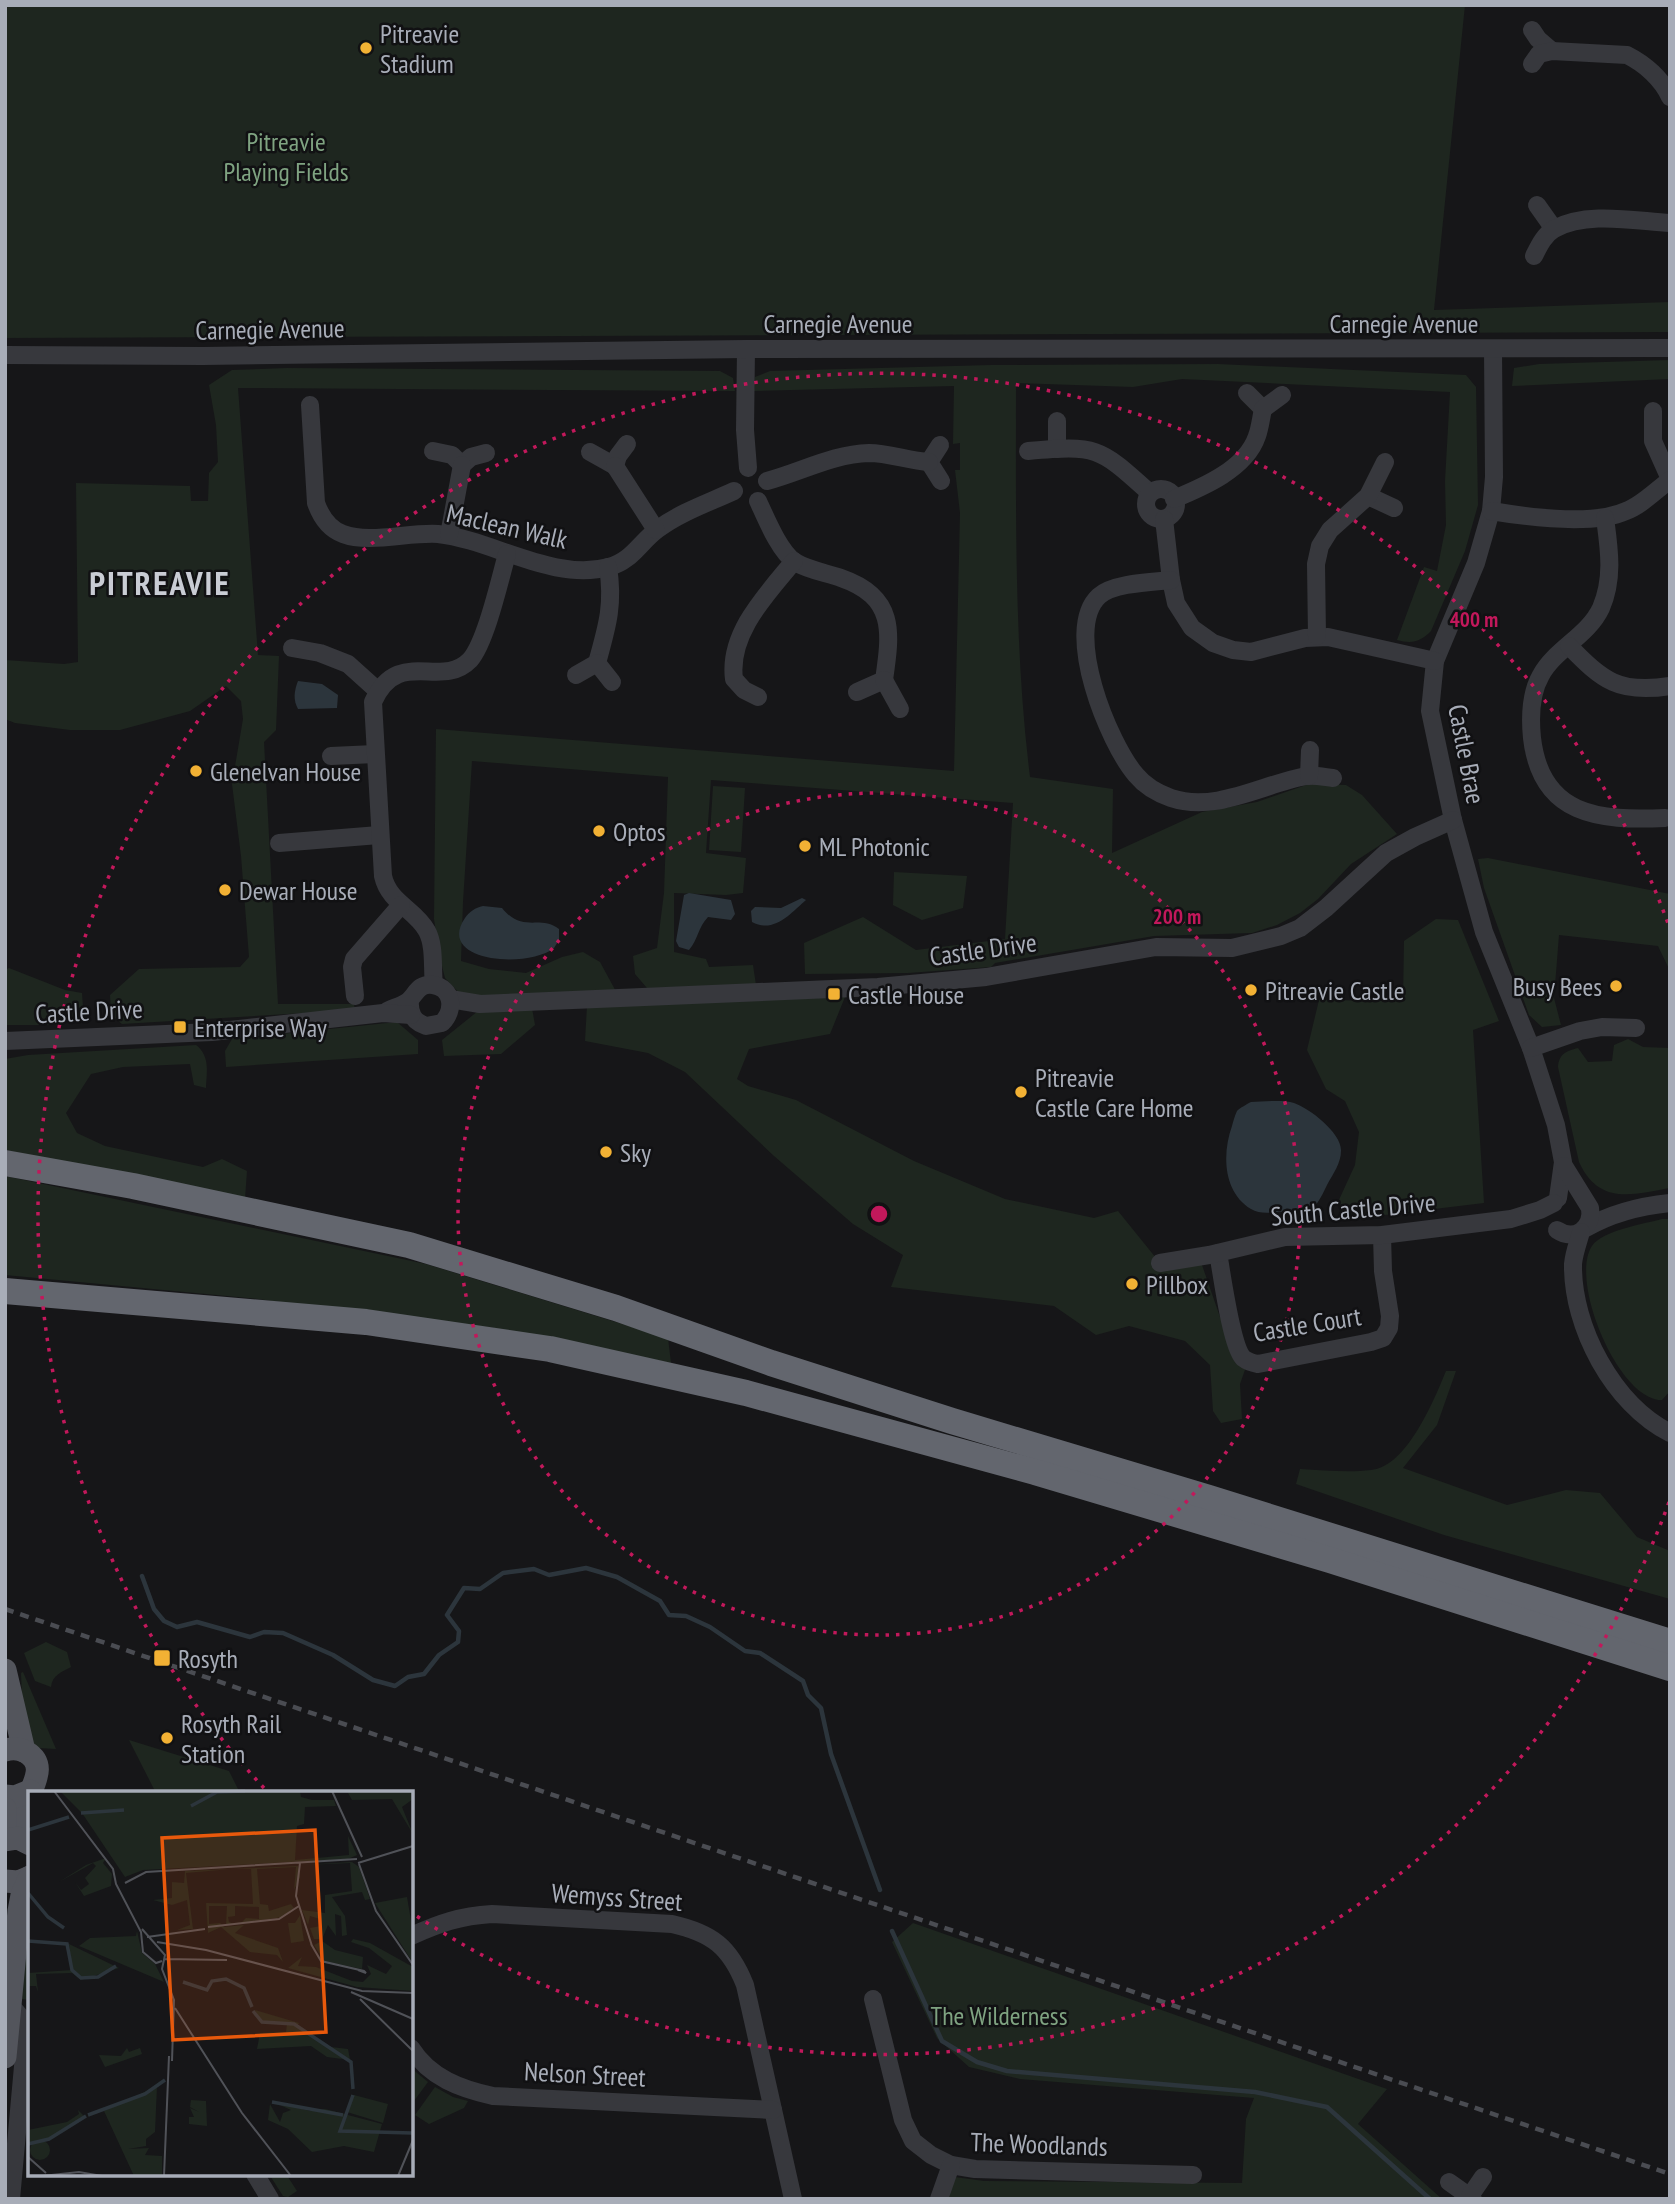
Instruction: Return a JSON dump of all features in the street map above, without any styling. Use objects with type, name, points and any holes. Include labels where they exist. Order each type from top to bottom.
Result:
[{"type":"highway","points":[[5,1163],[132,1186],[408,1245],[616,1308],[771,1363],[952,1421],[1670,1642]]},
{"type":"highway","points":[[5,1292],[104,1298],[144,1304],[366,1322],[550,1349],[746,1392],[1035,1472],[1330,1560],[1670,1668]]},
{"type":"highway","points":[[1589,1642],[1670,1675]]},
{"type":"main road","points":[[5,1671],[15,1750],[31,1755],[38,1770],[35,1785],[30,1791]]},
{"type":"main road","points":[[5,1796],[15,1797],[28,1792]]},
{"type":"main road","points":[[28,1801],[25,1817],[28,1832]]},
{"type":"main road","points":[[5,1809],[5,1825]]},
{"type":"main road","points":[[5,1840],[18,1838],[28,1841]]},
{"type":"main road","points":[[5,1881],[18,1882],[28,1878]]},
{"type":"main road","points":[[5,2057],[19,1911],[28,1882]]},
{"type":"street","points":[[1532,30],[1552,51]]},
{"type":"street","points":[[1532,64],[1539,54],[1552,51],[1627,55],[1656,76],[1670,97]]},
{"type":"street","points":[[1537,205],[1554,229]]},
{"type":"street","points":[[1534,256],[1542,240],[1554,229],[1588,220],[1670,223]]},
{"type":"street","name":"Carnegie Avenue","points":[[5,355],[203,356],[746,349],[1670,348]]},
{"type":"street","points":[[746,349],[744,430],[748,468]]},
{"type":"street","name":"Castle Brae","points":[[1493,349],[1494,477],[1491,511],[1476,563],[1435,661],[1430,692],[1431,718],[1453,820],[1483,932],[1546,1088],[1563,1162],[1591,1215],[1573,1265]]},
{"type":"street","points":[[1247,393],[1263,409]]},
{"type":"street","points":[[1174,499],[1217,480],[1244,457],[1257,438],[1263,409],[1282,395]]},
{"type":"street","name":"Maclean Walk","points":[[310,405],[316,503],[330,526],[343,534],[361,538],[449,535],[508,554],[567,568],[608,567],[633,555],[656,530],[684,513],[734,491]]},
{"type":"street","points":[[1491,511],[1522,517],[1605,518],[1637,506],[1670,479],[1653,441],[1653,411]]},
{"type":"street","points":[[1057,421],[1057,449]]},
{"type":"street","points":[[615,466],[618,456],[627,444]]},
{"type":"street","points":[[929,462],[940,445]]},
{"type":"street","points":[[1028,451],[1084,449],[1099,452],[1119,464],[1150,493]]},
{"type":"street","points":[[433,451],[452,455],[462,464]]},
{"type":"street","points":[[590,452],[615,466],[656,530]]},
{"type":"street","points":[[449,535],[462,464],[471,457],[486,453]]},
{"type":"street","points":[[767,481],[831,459],[872,453],[929,462],[941,481]]},
{"type":"street","points":[[1317,636],[1317,555],[1330,530],[1368,496],[1385,462]]},
{"type":"street","points":[[748,468],[760,471],[767,481],[766,492],[758,501],[747,503],[734,491],[736,476],[748,468]]},
{"type":"street","points":[[1162,489],[1170,492],[1174,499],[1174,510],[1164,519],[1152,516],[1146,509],[1146,500],[1150,493],[1162,489]]},
{"type":"street","points":[[1368,496],[1394,508]]},
{"type":"street","points":[[758,501],[776,537],[794,561],[866,589],[881,605],[890,630],[884,680],[900,709]]},
{"type":"street","points":[[1605,518],[1610,565],[1605,598],[1595,618],[1540,677],[1532,701],[1535,759],[1549,788],[1564,802],[1584,812],[1611,818],[1668,819]]},
{"type":"street","points":[[1164,519],[1175,600],[1185,620],[1199,634],[1223,647],[1241,652],[1262,650],[1317,636],[1435,661]]},
{"type":"street","points":[[429,986],[432,945],[427,930],[385,885],[379,835],[372,709],[378,691],[391,678],[404,672],[448,671],[471,659],[482,637],[508,554]]},
{"type":"street","points":[[758,697],[727,685],[734,657],[751,615],[794,561]]},
{"type":"street","points":[[576,675],[597,663],[611,604],[608,567]]},
{"type":"street","points":[[1171,580],[1106,591],[1095,600],[1088,619],[1088,664],[1094,694],[1133,772],[1150,788],[1187,801],[1244,794],[1309,776],[1333,778]]},
{"type":"street","points":[[1569,646],[1589,666],[1612,682],[1636,689],[1670,686]]},
{"type":"street","points":[[292,648],[320,653],[348,664],[378,691]]},
{"type":"street","points":[[597,663],[612,682]]},
{"type":"street","points":[[857,692],[884,680]]},
{"type":"street","points":[[1309,776],[1310,750]]},
{"type":"street","points":[[331,756],[375,754]]},
{"type":"street","name":"Castle Drive","points":[[5,1041],[212,1032],[411,1008],[420,1024],[431,1027],[442,1023],[450,1005],[891,986],[986,977],[1156,947],[1232,948],[1281,936],[1300,928],[1386,853],[1453,820]]},
{"type":"street","points":[[279,843],[379,835]]},
{"type":"street","points":[[355,996],[354,959],[401,905]]},
{"type":"street","points":[[411,1008],[417,989],[429,986],[446,992],[450,1005]]},
{"type":"street","points":[[1531,1048],[1580,1031],[1602,1027],[1636,1028]]},
{"type":"street","name":"Castle Brae","points":[[1563,1162],[1556,1201],[1550,1215],[1573,1265],[1577,1297],[1596,1358],[1614,1387],[1641,1413],[1670,1433]]},
{"type":"street","points":[[1556,1201],[1570,1194],[1624,1212]]},
{"type":"street","name":"South Castle Drive","points":[[1511,1219],[1540,1210],[1556,1201]]},
{"type":"street","points":[[1555,1228],[1567,1235],[1624,1212],[1670,1203]]},
{"type":"street","name":"South Castle Drive","points":[[1160,1264],[1285,1237],[1382,1235],[1511,1219],[1526,1219],[1555,1228]]},
{"type":"street","name":"Castle Court","points":[[1218,1253],[1236,1343],[1244,1359],[1258,1364],[1383,1338],[1389,1328],[1390,1316],[1383,1271],[1382,1235]]},
{"type":"street","name":"Wemyss Street","points":[[413,1935],[443,1921],[492,1914],[672,1924],[696,1930],[717,1942],[736,1963],[745,1985],[793,2199]]},
{"type":"street","name":"The Woodlands","points":[[873,1998],[903,2120],[913,2141],[931,2155],[951,2165],[1008,2171],[1193,2175]]},
{"type":"street","points":[[10,2006],[19,2013],[26,2033],[11,2199]]},
{"type":"street","name":"Nelson Street","points":[[413,2051],[437,2076],[464,2089],[493,2096],[772,2110]]},
{"type":"street","points":[[939,2199],[951,2165]]},
{"type":"street","points":[[256,2176],[269,2198]]},
{"type":"street","points":[[1449,2182],[1472,2198],[1483,2177]]},
{"type":"green space","name":"Pitreavie Playing Fields","points":[[5,5],[1465,5],[1434,310],[1670,302],[1670,332],[5,338]]},
{"type":"green space","points":[[1670,360],[1670,379],[1512,386],[1514,368],[1539,364]]},
{"type":"green space","points":[[1218,364],[1466,375],[1476,387],[1478,505],[1465,551],[1431,631],[1416,641],[1397,640],[1424,567],[1437,571],[1446,525],[1445,481],[1450,392],[1182,379],[1133,387],[1016,383],[1019,630],[1030,777],[1113,789],[1112,853],[1202,812],[1257,802],[1306,785],[1346,785],[1362,795],[1397,834],[1351,864],[1318,899],[1300,913],[1277,925],[1252,933],[1154,936],[995,963],[991,967],[908,973],[805,974],[804,943],[863,917],[916,950],[1005,939],[1013,803],[711,780],[706,853],[746,858],[743,893],[674,893],[674,952],[706,959],[709,967],[753,965],[756,985],[647,988],[635,974],[633,956],[657,948],[664,893],[668,777],[472,761],[461,961],[489,969],[526,973],[562,957],[583,952],[600,962],[619,997],[480,1004],[461,995],[445,978],[434,919],[436,729],[954,771],[960,513],[955,470],[960,470],[960,443],[953,444],[954,386],[754,391],[755,377],[770,371],[991,365]]},
{"type":"green space","points":[[287,368],[720,371],[733,378],[735,391],[238,388],[258,655],[279,656],[276,730],[264,742],[278,1004],[354,1004],[355,1010],[122,1024],[111,1015],[110,995],[139,969],[240,967],[249,957],[232,784],[243,719],[241,701],[226,686],[190,711],[120,730],[70,730],[15,723],[5,719],[5,660],[64,664],[78,662],[76,483],[190,486],[191,501],[208,501],[209,473],[218,462],[216,425],[209,385],[232,370]]},
{"type":"green space","points":[[713,786],[745,788],[741,852],[709,850]]},
{"type":"green space","points":[[1488,858],[1670,894],[1670,971],[1658,946],[1559,935],[1554,998],[1561,1025],[1542,1027],[1529,1015],[1484,888],[1478,859]]},
{"type":"green space","points":[[894,872],[967,876],[963,908],[922,920],[893,905]]},
{"type":"green space","points":[[1436,919],[1458,920],[1499,1021],[1473,1030],[1484,1203],[1343,1220],[1338,1202],[1355,1165],[1359,1132],[1345,1101],[1326,1089],[1307,1050],[1319,1000],[1403,1001],[1404,941]]},
{"type":"green space","points":[[9,968],[65,990],[82,993],[83,1007],[76,1020],[57,1025],[5,1025],[5,970]]},
{"type":"green space","points":[[845,997],[830,1034],[749,1049],[737,1079],[748,1086],[796,1100],[914,1161],[1005,1199],[1094,1218],[1118,1211],[1156,1258],[1202,1265],[1220,1317],[1236,1343],[1246,1367],[1240,1384],[1242,1419],[1221,1423],[1213,1411],[1210,1365],[1185,1341],[1129,1326],[1096,1335],[1054,1306],[891,1287],[903,1255],[853,1224],[774,1156],[685,1072],[648,1053],[585,1041],[587,1006]]},
{"type":"green space","points":[[532,1008],[535,1025],[501,1054],[444,1056],[442,1040],[478,1011]]},
{"type":"green space","points":[[397,1022],[418,1040],[418,1054],[226,1067],[225,1051],[232,1039]]},
{"type":"green space","points":[[1628,1039],[1643,1047],[1670,1048],[1670,1188],[1617,1194],[1596,1185],[1579,1162],[1558,1067],[1564,1054],[1578,1048],[1588,1062],[1612,1061],[1614,1045]]},
{"type":"green space","points":[[196,1045],[206,1059],[206,1088],[194,1085],[190,1064],[123,1067],[91,1074],[66,1113],[77,1133],[105,1146],[203,1167],[222,1159],[247,1171],[245,1199],[5,1150],[5,1059],[28,1055]]},
{"type":"green space","points":[[5,1176],[426,1264],[668,1338],[671,1363],[489,1327],[393,1318],[258,1299],[5,1275]]},
{"type":"green space","points":[[1670,1219],[1670,1391],[1662,1400],[1645,1395],[1629,1381],[1614,1360],[1592,1310],[1587,1284],[1587,1262],[1597,1240],[1624,1228]]},
{"type":"green space","points":[[1446,1371],[1456,1371],[1437,1425],[1403,1468],[1507,1505],[1566,1490],[1600,1493],[1637,1537],[1670,1551],[1670,1599],[1444,1535],[1296,1484],[1300,1469],[1371,1470],[1384,1466],[1396,1457],[1418,1430]]},
{"type":"green space","points":[[46,1642],[67,1652],[71,1667],[55,1677],[51,1687],[35,1681],[24,1653]]},
{"type":"green space","points":[[23,1672],[56,1749],[38,1748],[33,1744],[22,1699]]},
{"type":"green space","points":[[129,1740],[229,1771],[239,1791],[155,1791]]},
{"type":"green space","name":"The Wilderness","points":[[913,1923],[1387,2089],[1358,2124],[1442,2199],[948,2199],[955,2177],[984,2181],[1242,2183],[1246,2119],[1254,2098],[1020,2079],[969,2067],[937,2038],[892,1942]]},
{"type":"green space","points":[[25,1953],[28,1953],[28,2000],[21,1999]]},
{"type":"green space","points":[[413,2070],[428,2082],[413,2102]]},
{"type":"green space","points":[[435,2087],[453,2097],[468,2101],[464,2108],[429,2124],[415,2115]]},
{"type":"green space","points":[[270,2176],[287,2176],[297,2191],[288,2197],[283,2196]]},
{"type":"shaded area","points":[[298,681],[322,684],[338,695],[337,708],[298,709],[295,695]]},
{"type":"shaded area","points":[[689,893],[731,900],[735,914],[731,920],[708,917],[689,950],[679,947],[676,941],[684,895]]},
{"type":"shaded area","points":[[802,898],[806,900],[775,924],[760,925],[752,922],[751,911],[755,907],[781,908]]},
{"type":"shaded area","points":[[483,906],[502,908],[510,916],[524,922],[552,925],[559,929],[559,940],[554,948],[541,955],[525,958],[489,957],[473,952],[463,944],[459,933],[465,918],[473,910]]},
{"type":"shaded area","points":[[1251,1102],[1294,1103],[1308,1110],[1331,1129],[1340,1144],[1340,1160],[1319,1201],[1311,1209],[1301,1212],[1258,1212],[1242,1202],[1235,1193],[1227,1172],[1227,1148],[1237,1111]]},
{"type":"waterway","points":[[142,1576],[154,1609],[164,1621],[177,1627],[197,1622],[250,1637],[264,1632],[283,1633],[333,1655],[373,1680],[395,1686],[408,1677],[424,1674],[439,1655],[458,1642],[459,1631],[447,1615],[464,1588],[480,1589],[503,1573],[534,1569],[549,1575],[586,1568],[617,1577],[660,1601],[669,1615],[686,1616],[710,1627],[745,1651],[760,1653],[803,1681],[808,1695],[821,1708],[831,1754],[880,1890]]},
{"type":"waterway","points":[[892,1931],[942,2041],[977,2062],[1007,2071],[1255,2092],[1327,2107],[1430,2199]]},
{"type":"railway","points":[[5,1609],[1670,2174]]},
{"type":"place","name":"Pitreavie Stadium","points":[[366,48]]},
{"type":"place","name":"Glenelvan House","points":[[196,771]]},
{"type":"place","name":"Optos","points":[[599,831]]},
{"type":"place","name":"ML Photonic","points":[[805,846]]},
{"type":"place","name":"Dewar House","points":[[225,890]]},
{"type":"place","name":"Busy Bees","points":[[1616,986]]},
{"type":"place","name":"Pitreavie Castle","points":[[1251,990]]},
{"type":"place","name":"Castle House","points":[[834,994]]},
{"type":"place","name":"Enterprise Way","points":[[180,1027]]},
{"type":"place","name":"Pitreavie Castle Care Home","points":[[1021,1092]]},
{"type":"place","name":"Sky","points":[[606,1152]]},
{"type":"place","name":"Pillbox","points":[[1132,1284]]},
{"type":"place","name":"Rosyth","points":[[162,1658]]},
{"type":"place","name":"Rosyth Rail Station","points":[[167,1738]]},
{"type":"district","name":"PITREAVIE","points":[[160,582]]}]
